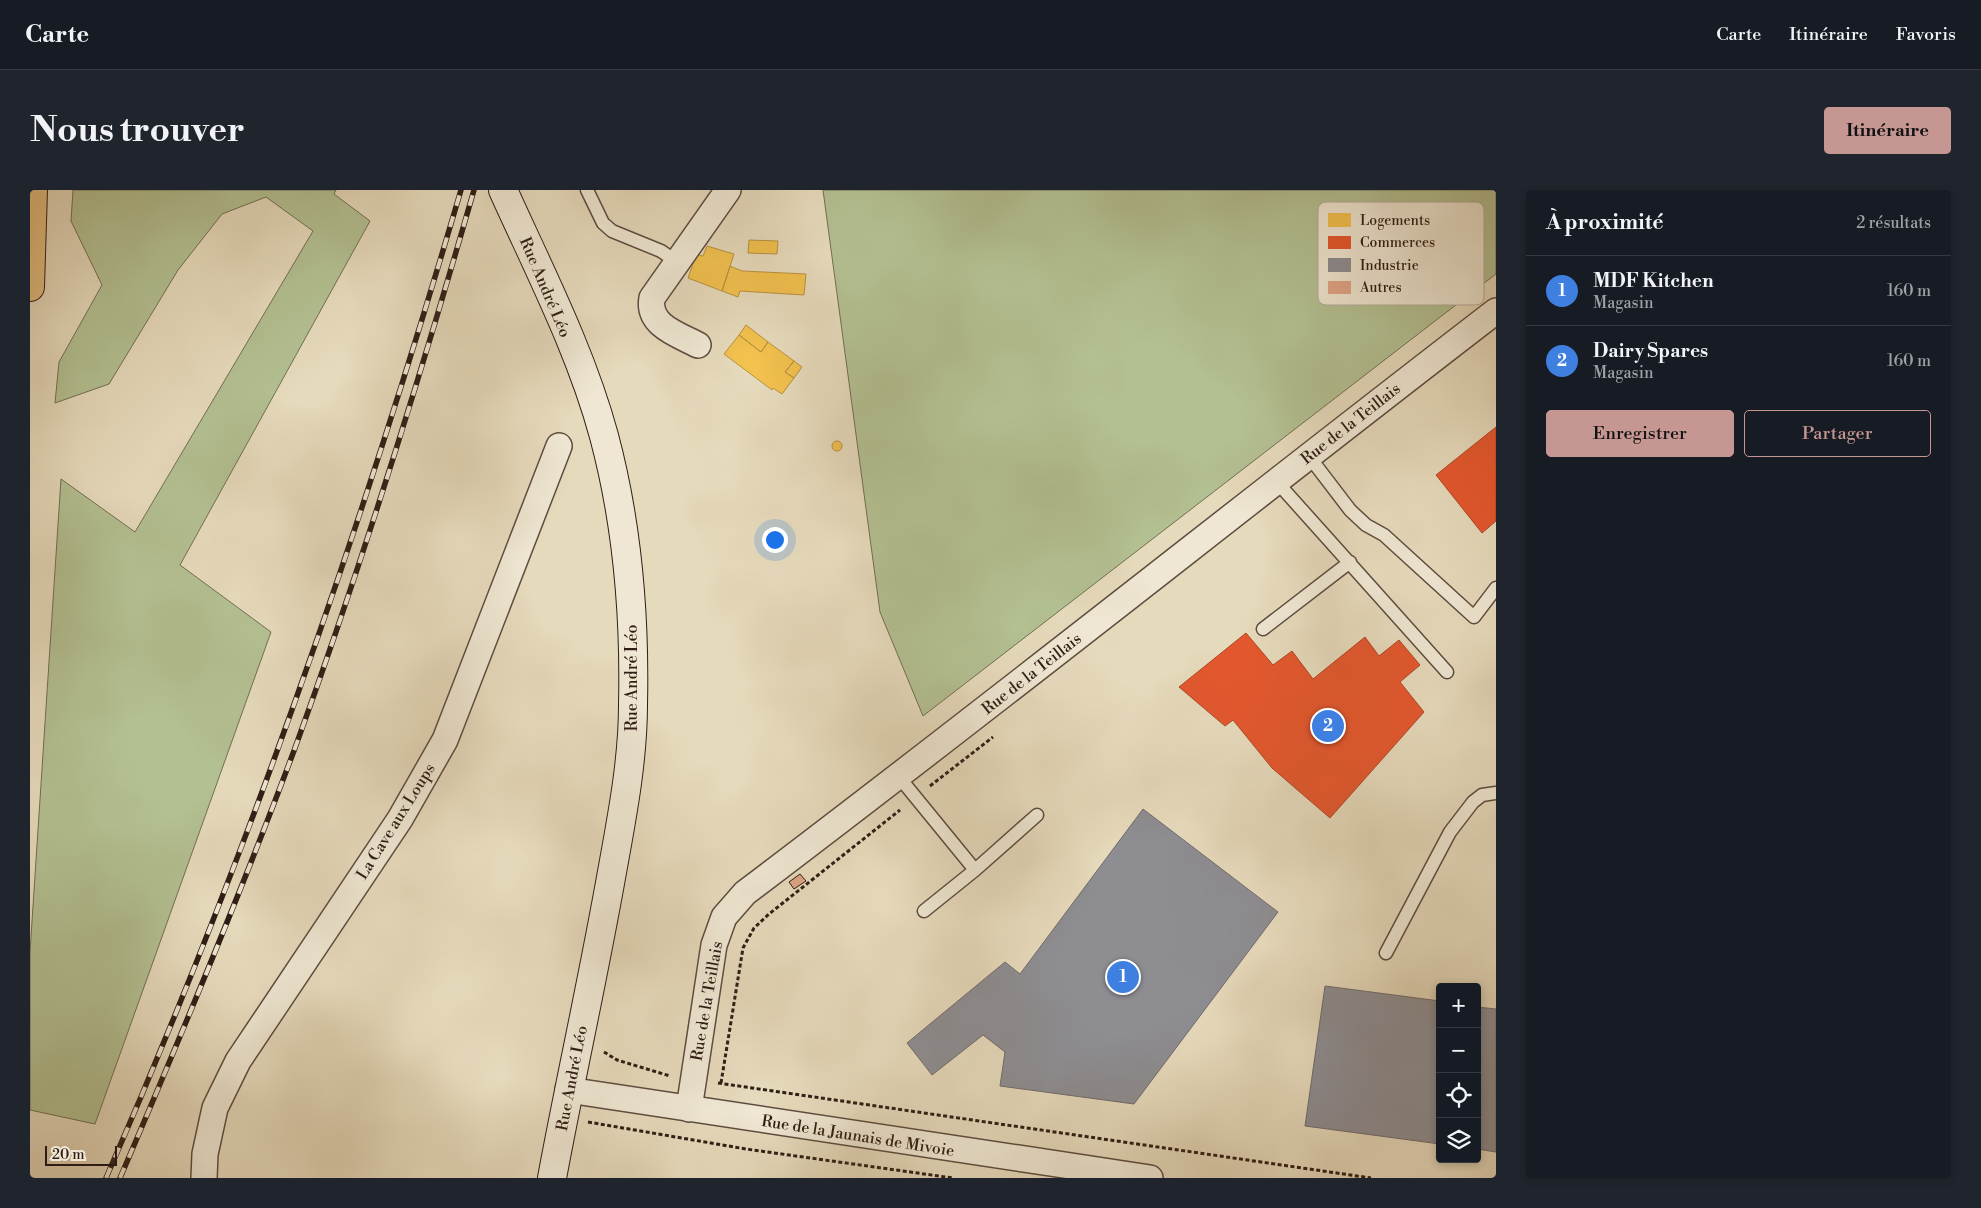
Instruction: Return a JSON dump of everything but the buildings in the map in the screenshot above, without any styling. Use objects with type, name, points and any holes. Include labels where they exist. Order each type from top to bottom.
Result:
[{"type":"highway","points":[[30,287],[33,190]]},
{"type":"street","name":"Rue André Léo","points":[[503,190],[587,385],[604,437],[623,529],[632,626],[634,706],[623,810],[602,930],[568,1090],[552,1178]]},
{"type":"street","points":[[698,344],[665,327],[652,314],[652,298],[728,190]]},
{"type":"street","name":"Rue de la Teillais","points":[[689,1109],[692,1079],[714,945],[724,917],[745,892],[899,777],[1308,455],[1496,311]]},
{"type":"street","name":"La Cave aux Loups","points":[[204,1178],[206,1154],[215,1108],[238,1061],[400,819],[445,740],[559,446]]},
{"type":"street","name":"Rue de la Jaunais de Mivoie","points":[[568,1090],[1150,1178]]},
{"type":"lane","points":[[587,190],[603,223],[612,231],[661,252],[677,262]]},
{"type":"lane","points":[[1308,455],[1350,510],[1366,526],[1384,535],[1474,617],[1496,588]]},
{"type":"lane","points":[[1276,480],[1447,672]]},
{"type":"lane","points":[[1264,629],[1350,562]]},
{"type":"lane","points":[[899,777],[975,870]]},
{"type":"lane","points":[[1386,953],[1450,832],[1473,802],[1482,795],[1496,793]]},
{"type":"lane","points":[[924,910],[975,870],[1037,815]]},
{"type":"path","points":[[721,1083],[743,948],[754,928],[900,810]]},
{"type":"path","points":[[581,1027],[595,1033],[603,1051],[617,1060],[665,1075],[1371,1178]]},
{"type":"path","points":[[563,1118],[746,1149],[953,1178]]},
{"type":"green space","points":[[73,190],[336,190],[334,194],[370,221],[180,565],[271,632],[95,1124],[30,1110],[30,952],[61,479],[135,532],[313,231],[266,197],[222,214],[178,270],[109,384],[55,403],[59,362],[102,285],[71,221]]},
{"type":"green space","points":[[823,190],[1496,190],[1496,274],[1484,283],[1484,202],[1318,202],[1318,305],[1456,305],[923,716],[880,612]]},
{"type":"railway","points":[[106,1178],[207,936],[299,690],[384,441],[461,190]]},
{"type":"railway","points":[[120,1178],[210,964],[295,748],[320,679],[344,610],[433,331],[474,190]]},
{"type":"place","name":"Dairy Spares","points":[[1328,726]]},
{"type":"place","name":"MDF Kitchen","points":[[1123,977]]}]
